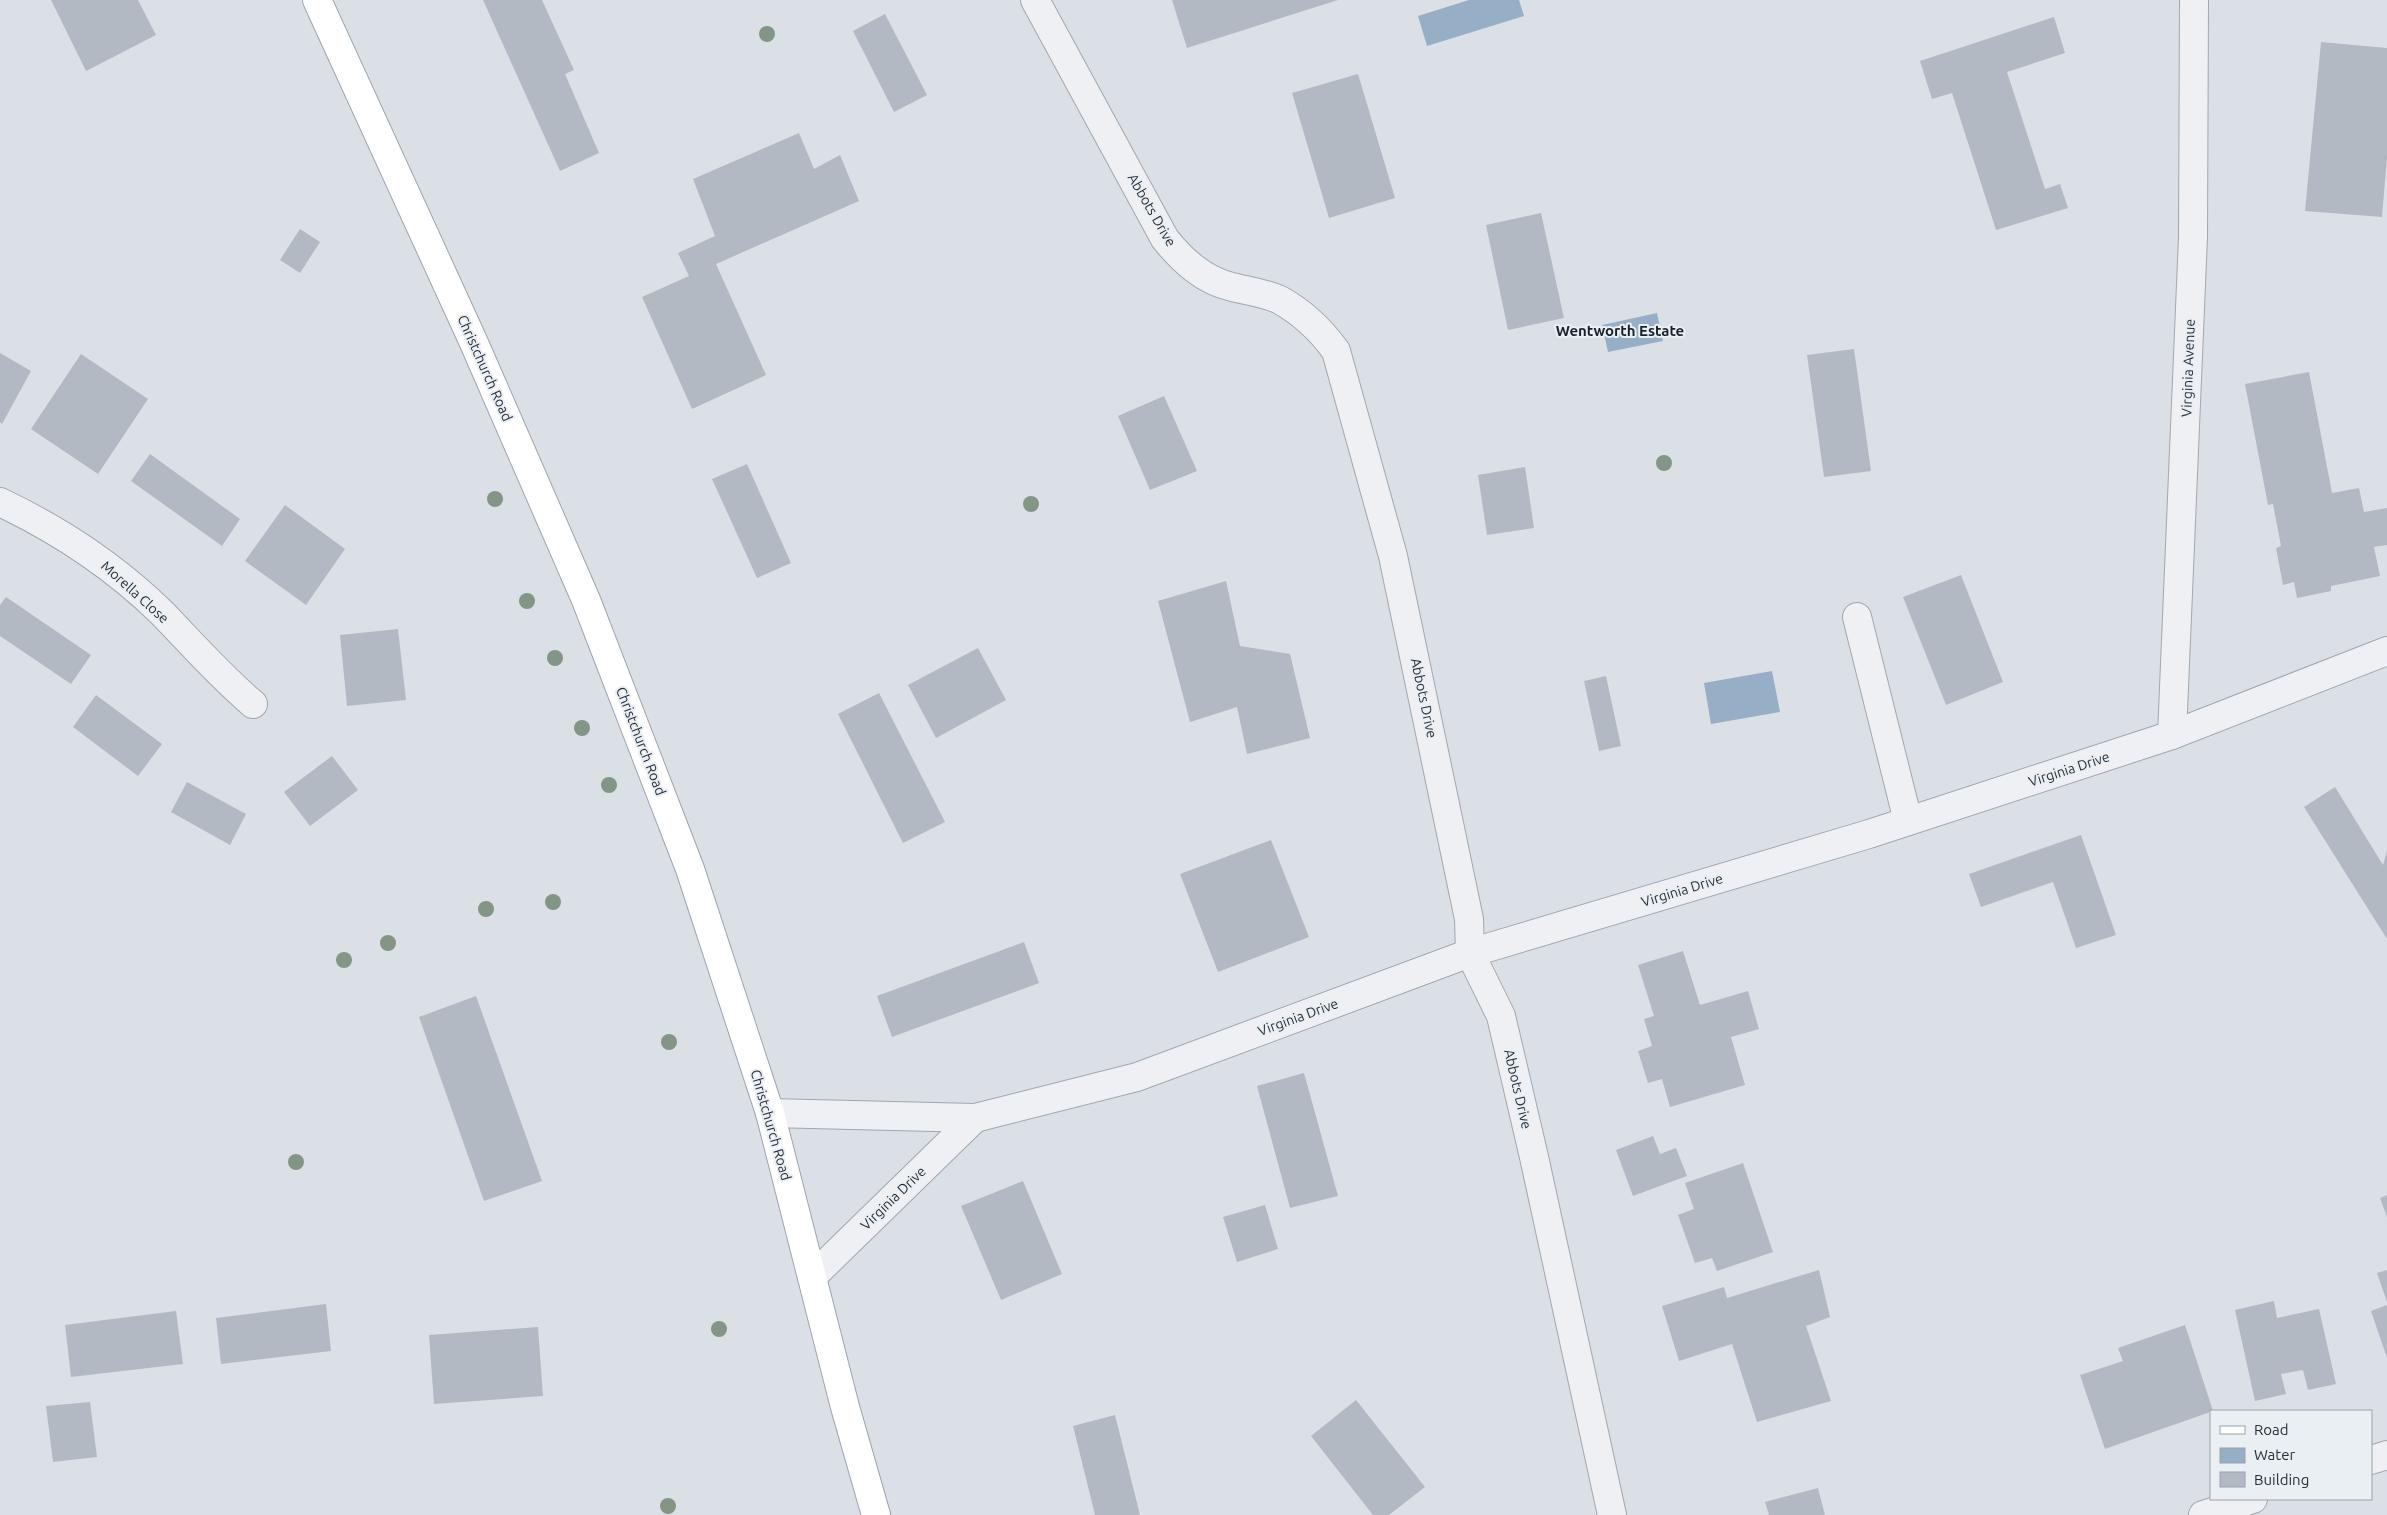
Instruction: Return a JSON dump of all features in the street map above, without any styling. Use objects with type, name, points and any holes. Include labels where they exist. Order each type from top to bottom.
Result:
[{"type":"main road","name":"Christchurch Road","points":[[316,0],[470,334],[586,600],[690,869],[770,1113],[845,1407],[876,1515]]},
{"type":"street","name":"Abbots Drive","points":[[1035,0],[1165,239],[1180,257],[1197,272],[1214,281],[1278,300],[1304,315],[1324,335],[1336,351],[1395,565],[1469,919],[1470,953],[1500,1016],[1534,1157],[1612,1515]]},
{"type":"street","name":"Virginia Avenue","points":[[2172,735],[2193,247],[2194,0]]},
{"type":"street","name":"Morella Close","points":[[0,502],[30,516],[100,560],[161,612],[220,675],[253,704]]},
{"type":"street","points":[[1857,617],[1908,821]]},
{"type":"street","name":"Virginia Drive","points":[[770,1113],[975,1118],[1137,1076],[1470,953],[1908,821],[2172,735],[2387,651]]},
{"type":"street","name":"Virginia Drive","points":[[812,1277],[975,1118]]},
{"type":"street","points":[[2372,1460],[2387,1454]]},
{"type":"street","points":[[2203,1515],[2250,1500]]},
{"type":"water","points":[[1469,0],[1519,0],[1524,16],[1427,46],[1418,16]]},
{"type":"water","points":[[1657,313],[1663,341],[1608,352],[1602,325]]},
{"type":"water","points":[[1772,671],[1780,712],[1711,724],[1704,683]]},
{"type":"building","points":[[51,0],[138,0],[156,35],[86,71]]},
{"type":"building","points":[[483,0],[542,0],[574,70],[565,74],[599,153],[560,171]]},
{"type":"building","points":[[1172,0],[1338,0],[1187,48]]},
{"type":"building","points":[[885,14],[927,95],[894,112],[853,31]]},
{"type":"building","points":[[2054,17],[2065,53],[2007,72],[2045,189],[2060,184],[2068,208],[1996,230],[1952,93],[1932,99],[1920,61]]},
{"type":"building","points":[[2321,42],[2387,48],[2387,157],[2382,217],[2305,211]]},
{"type":"building","points":[[1358,74],[1395,198],[1329,218],[1292,93]]},
{"type":"building","points":[[799,133],[814,169],[840,155],[859,201],[716,264],[766,375],[692,409],[642,297],[689,276],[678,253],[715,236],[693,179]]},
{"type":"building","points":[[1541,213],[1564,318],[1508,330],[1486,225]]},
{"type":"building","points":[[300,229],[320,242],[300,273],[280,260]]},
{"type":"building","points":[[1854,349],[1871,471],[1824,477],[1807,355]]},
{"type":"building","points":[[0,353],[31,371],[2,424],[0,422]]},
{"type":"building","points":[[81,354],[148,399],[98,474],[31,429]]},
{"type":"building","points":[[2309,372],[2332,493],[2359,488],[2364,512],[2387,508],[2387,545],[2374,547],[2380,576],[2331,586],[2331,591],[2297,598],[2294,582],[2283,585],[2276,548],[2281,546],[2273,504],[2268,505],[2245,384]]},
{"type":"building","points":[[1164,396],[1197,471],[1150,490],[1118,416]]},
{"type":"building","points":[[150,454],[240,519],[222,546],[131,481]]},
{"type":"building","points":[[747,464],[791,563],[757,578],[712,479]]},
{"type":"building","points":[[1525,467],[1534,528],[1487,535],[1478,475]]},
{"type":"building","points":[[285,505],[345,549],[306,605],[245,561]]},
{"type":"building","points":[[1961,575],[2003,682],[1946,705],[1903,597]]},
{"type":"building","points":[[1226,581],[1240,646],[1290,654],[1310,738],[1247,754],[1237,707],[1190,722],[1158,601]]},
{"type":"building","points":[[6,597],[91,655],[71,684],[0,636],[0,605]]},
{"type":"building","points":[[398,629],[406,700],[347,706],[340,635]]},
{"type":"building","points":[[978,648],[1006,700],[936,738],[908,685]]},
{"type":"building","points":[[1606,676],[1621,746],[1599,751],[1584,681]]},
{"type":"building","points":[[879,693],[945,822],[903,843],[838,714]]},
{"type":"building","points":[[96,695],[162,744],[138,776],[73,727]]},
{"type":"building","points":[[332,756],[358,790],[310,826],[284,792]]},
{"type":"building","points":[[187,782],[246,814],[230,845],[171,812]]},
{"type":"building","points":[[2335,787],[2383,865],[2387,851],[2387,939],[2304,807]]},
{"type":"building","points":[[2081,835],[2116,935],[2076,948],[2053,882],[1981,907],[1969,874]]},
{"type":"building","points":[[1271,840],[1309,937],[1218,972],[1180,874]]},
{"type":"building","points":[[1024,942],[1039,983],[892,1037],[877,996]]},
{"type":"building","points":[[1683,951],[1700,1005],[1748,991],[1759,1029],[1731,1037],[1745,1085],[1670,1107],[1662,1079],[1648,1083],[1638,1051],[1652,1046],[1644,1019],[1654,1016],[1638,965]]},
{"type":"building","points":[[476,996],[542,1181],[484,1201],[419,1017]]},
{"type":"building","points":[[1304,1073],[1338,1196],[1290,1208],[1257,1086]]},
{"type":"building","points":[[1653,1136],[1660,1154],[1676,1148],[1687,1176],[1633,1196],[1616,1150]]},
{"type":"building","points":[[1743,1163],[1773,1252],[1717,1271],[1712,1258],[1695,1263],[1678,1215],[1694,1209],[1685,1183]]},
{"type":"building","points":[[1023,1181],[1062,1274],[1001,1300],[961,1206]]},
{"type":"building","points":[[2387,1195],[2387,1217],[2380,1198]]},
{"type":"building","points":[[1265,1205],[1278,1249],[1237,1262],[1223,1217]]},
{"type":"building","points":[[1819,1270],[1830,1317],[1806,1326],[1831,1401],[1757,1422],[1732,1344],[1679,1361],[1662,1306],[1724,1287],[1727,1298]]},
{"type":"building","points":[[2387,1270],[2387,1302],[2377,1273]]},
{"type":"building","points":[[2274,1301],[2277,1318],[2319,1309],[2336,1384],[2308,1390],[2303,1370],[2281,1374],[2286,1394],[2255,1401],[2235,1310]]},
{"type":"building","points":[[326,1304],[331,1351],[221,1364],[216,1318]]},
{"type":"building","points":[[2387,1305],[2387,1358],[2371,1311]]},
{"type":"building","points":[[176,1311],[183,1364],[71,1377],[65,1325]]},
{"type":"building","points":[[2185,1325],[2213,1410],[2105,1449],[2080,1375],[2123,1361],[2118,1348]]},
{"type":"building","points":[[538,1327],[543,1396],[434,1404],[429,1335]]},
{"type":"building","points":[[1356,1400],[1425,1487],[1389,1515],[1373,1515],[1311,1436]]},
{"type":"building","points":[[90,1402],[97,1457],[53,1462],[46,1406]]},
{"type":"building","points":[[1115,1415],[1140,1515],[1095,1515],[1073,1426]]},
{"type":"building","points":[[1818,1488],[1825,1515],[1769,1515],[1765,1502]]},
{"type":"district","name":"Wentworth Estate","points":[[1620,330]]}]
